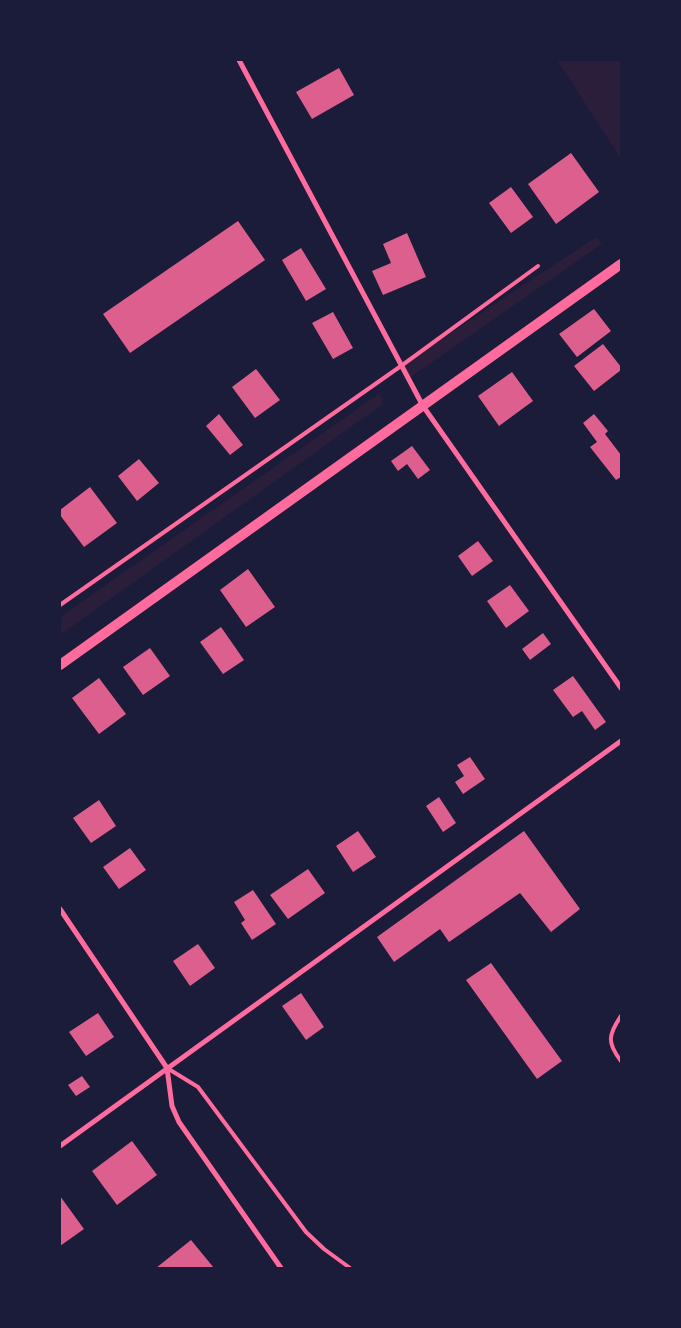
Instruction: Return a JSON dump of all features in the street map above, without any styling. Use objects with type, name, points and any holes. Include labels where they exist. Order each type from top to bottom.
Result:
[{"type":"main road","points":[[60,665],[621,264]]},
{"type":"street","points":[[239,60],[400,366],[423,406],[621,688]]},
{"type":"street","points":[[60,1146],[621,741]]},
{"type":"street","points":[[60,909],[167,1068],[172,1106],[179,1122],[281,1268]]},
{"type":"lane","points":[[60,605],[400,366],[538,266]]},
{"type":"lane","points":[[621,1016],[611,1033],[611,1047],[621,1061]]},
{"type":"lane","points":[[167,1068],[198,1087],[306,1232],[350,1268]]},
{"type":"shaded area","points":[[557,60],[621,60],[621,159]]},
{"type":"shaded area","points":[[596,237],[602,244],[408,379],[401,366]]},
{"type":"shaded area","points":[[380,393],[383,404],[60,635],[60,617]]},
{"type":"building","points":[[339,68],[354,95],[312,119],[296,92]]},
{"type":"building","points":[[571,153],[599,192],[556,224],[528,184]]},
{"type":"building","points":[[511,187],[533,217],[511,233],[489,203]]},
{"type":"building","points":[[238,221],[265,260],[130,353],[103,314]]},
{"type":"building","points":[[407,233],[426,277],[383,295],[372,271],[391,263],[383,244]]},
{"type":"building","points":[[301,248],[326,289],[306,301],[282,260]]},
{"type":"building","points":[[594,309],[611,331],[577,357],[559,334]]},
{"type":"building","points":[[333,312],[353,348],[333,359],[312,323]]},
{"type":"building","points":[[603,344],[621,367],[621,370],[594,391],[574,366]]},
{"type":"building","points":[[256,369],[280,400],[255,418],[232,387]]},
{"type":"building","points":[[512,372],[533,401],[499,426],[478,396]]},
{"type":"building","points":[[219,414],[243,445],[230,455],[206,426]]},
{"type":"building","points":[[594,414],[608,431],[605,434],[621,455],[621,477],[616,480],[590,447],[597,442],[583,423]]},
{"type":"building","points":[[412,446],[430,470],[418,479],[407,464],[398,471],[391,461]]},
{"type":"building","points":[[139,459],[159,483],[137,501],[118,476]]},
{"type":"building","points":[[90,487],[117,523],[84,547],[60,515],[60,510]]},
{"type":"building","points":[[478,541],[493,561],[472,576],[458,556]]},
{"type":"building","points":[[248,569],[275,607],[246,627],[220,590]]},
{"type":"building","points":[[510,585],[529,611],[506,628],[487,601]]},
{"type":"building","points":[[221,627],[244,660],[223,674],[200,642]]},
{"type":"building","points":[[543,633],[551,644],[530,660],[522,649]]},
{"type":"building","points":[[150,648],[170,676],[143,695],[123,667]]},
{"type":"building","points":[[573,676],[606,722],[595,730],[582,711],[573,717],[553,690]]},
{"type":"building","points":[[99,678],[126,714],[99,734],[72,698]]},
{"type":"building","points":[[470,757],[485,779],[463,794],[455,782],[464,776],[457,765]]},
{"type":"building","points":[[439,797],[456,823],[443,832],[426,806]]},
{"type":"building","points":[[99,800],[116,826],[91,843],[73,818]]},
{"type":"building","points":[[358,831],[376,857],[353,872],[336,846]]},
{"type":"building","points":[[524,831],[580,909],[551,932],[520,893],[449,942],[440,929],[394,962],[377,937]]},
{"type":"building","points":[[130,848],[146,870],[119,889],[103,867]]},
{"type":"building","points":[[308,869],[325,893],[288,919],[270,895]]},
{"type":"building","points":[[253,890],[276,924],[252,940],[241,923],[245,920],[234,902]]},
{"type":"building","points":[[198,944],[215,968],[190,986],[173,961]]},
{"type":"building","points":[[491,963],[562,1061],[537,1079],[466,980]]},
{"type":"building","points":[[301,993],[324,1027],[306,1040],[282,1006]]},
{"type":"building","points":[[98,1013],[114,1037],[86,1056],[69,1032]]},
{"type":"building","points":[[82,1076],[90,1087],[76,1096],[68,1085]]},
{"type":"building","points":[[132,1141],[157,1175],[117,1205],[92,1171]]},
{"type":"building","points":[[60,1196],[84,1229],[60,1246]]},
{"type":"building","points":[[191,1240],[214,1268],[156,1268]]}]
